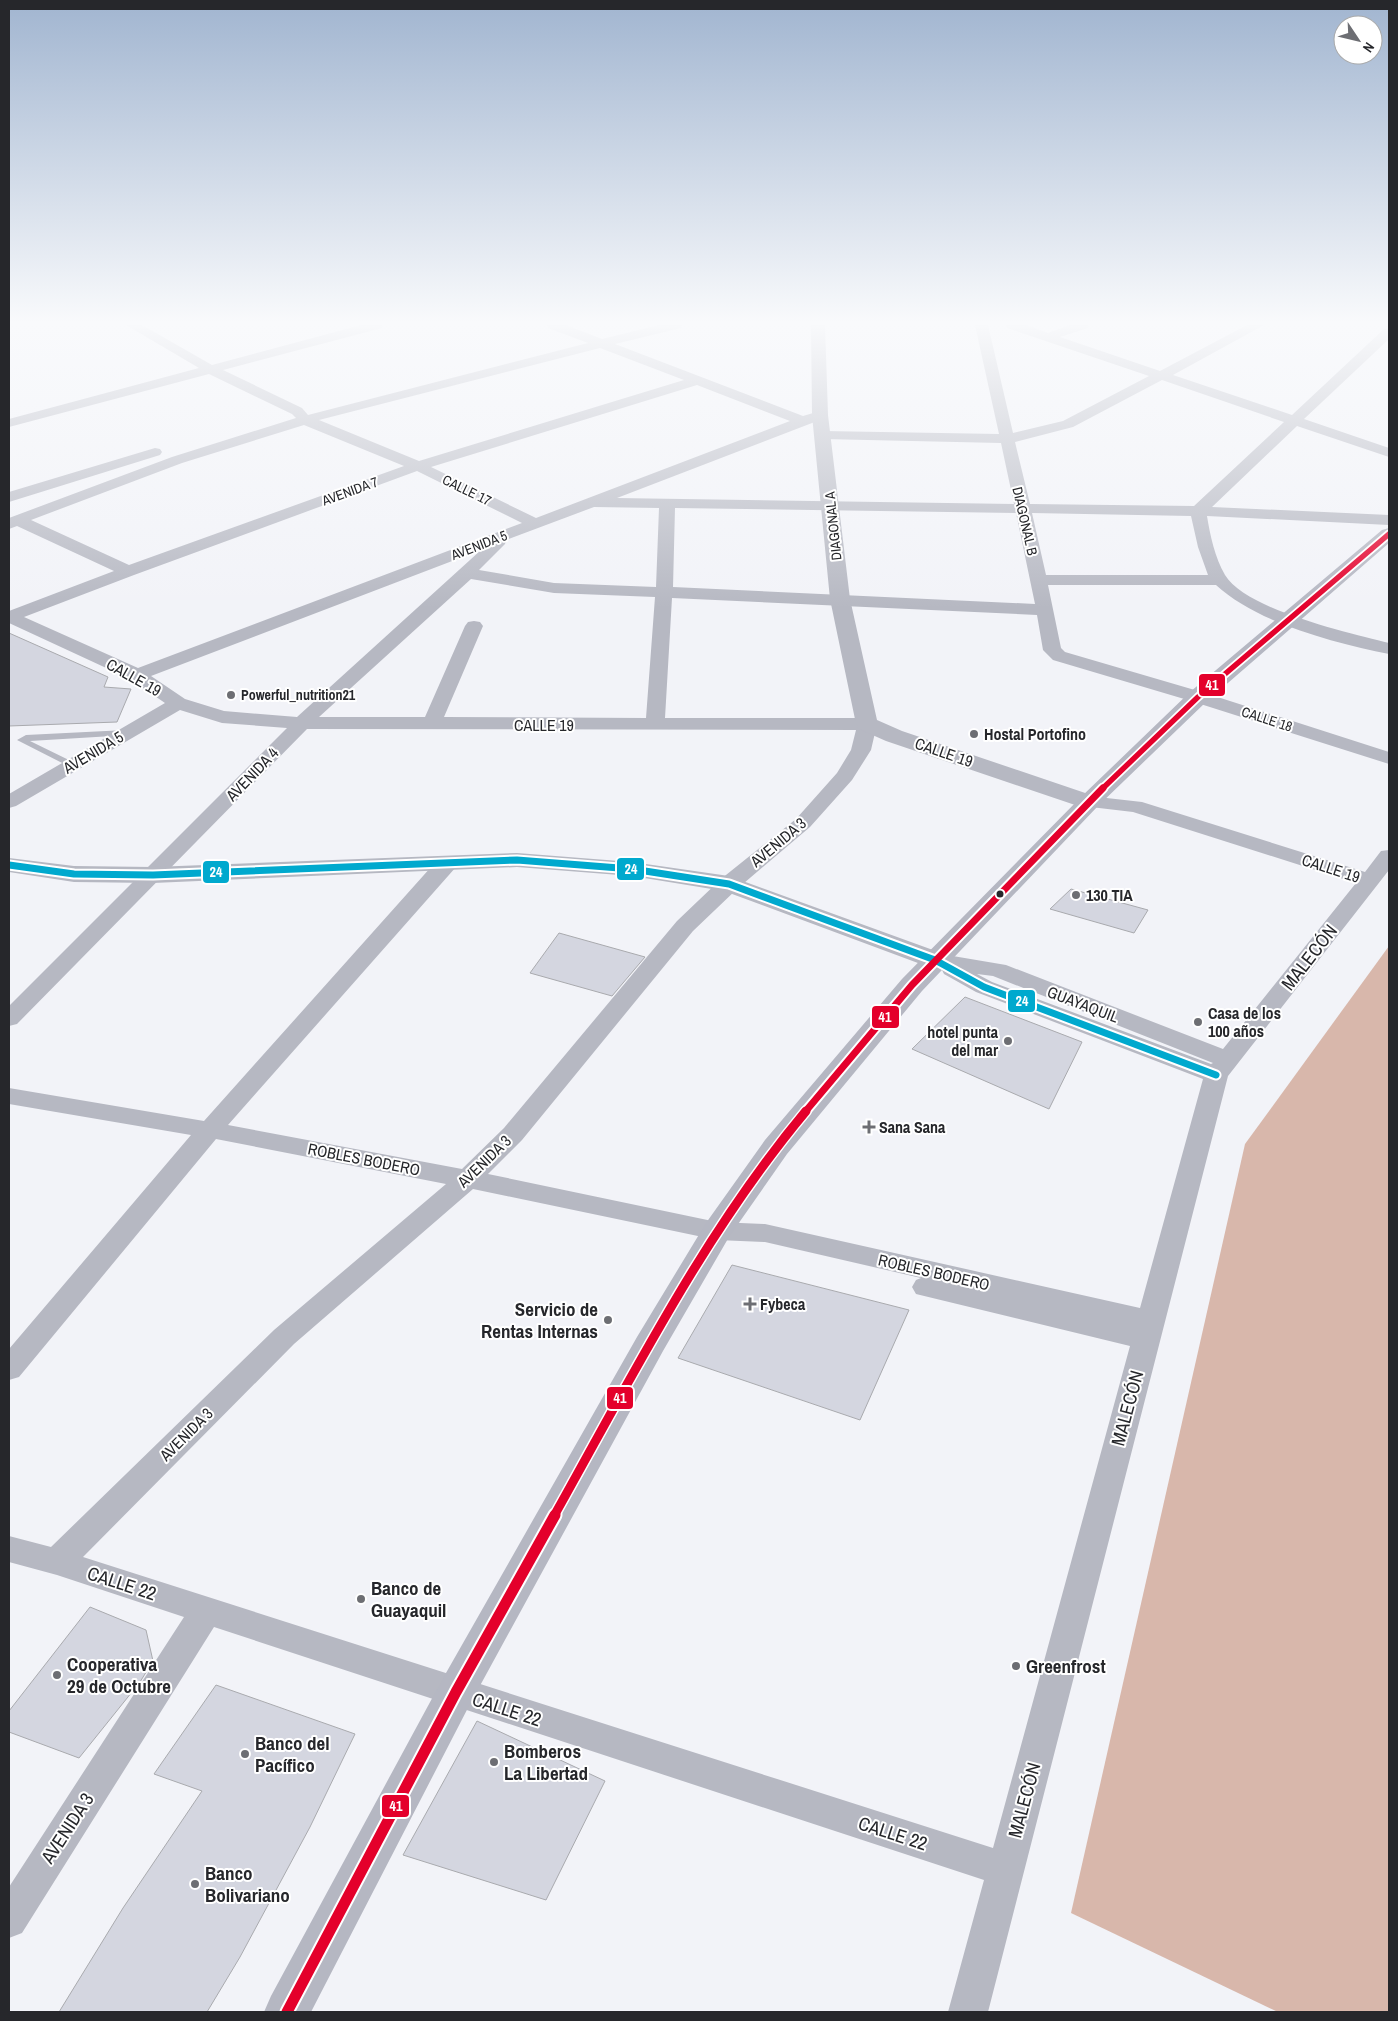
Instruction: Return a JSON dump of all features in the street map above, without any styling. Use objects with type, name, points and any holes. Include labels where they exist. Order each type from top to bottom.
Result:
[{"type":"main road","points":[[287,2012],[456,1692],[649,1346],[717,1231],[776,1147],[935,960],[1080,798],[1389,534]]},
{"type":"street","points":[[9,423],[23,419]]},
{"type":"street","points":[[199,438],[286,419]]},
{"type":"street","points":[[13,522],[189,455],[291,419]]},
{"type":"street","name":"CALLE 17","points":[[309,419],[418,466],[534,523]]},
{"type":"street","name":"AVENIDA 7","points":[[9,617],[128,571],[418,466],[571,419]]},
{"type":"street","points":[[798,419],[802,421]]},
{"type":"street","name":"AVENIDA 5","points":[[137,675],[807,419]]},
{"type":"street","name":"DIAGONAL A","points":[[821,419],[840,599],[867,724]]},
{"type":"street","name":"DIAGONAL B","points":[[1002,419],[1039,580],[1052,650],[1059,656]]},
{"type":"street","points":[[823,435],[1006,439],[1046,431],[1077,419]]},
{"type":"street","points":[[1286,419],[1389,453]]},
{"type":"street","points":[[1198,511],[1297,419]]},
{"type":"street","points":[[9,497],[170,447]]},
{"type":"street","points":[[594,502],[1022,510],[1198,511],[1389,520]]},
{"type":"street","points":[[655,725],[664,592],[667,504]]},
{"type":"street","points":[[1198,511],[1200,527],[1219,580],[1246,602],[1290,620],[1389,649]]},
{"type":"street","points":[[13,522],[128,571]]},
{"type":"street","name":"AVENIDA 4","points":[[9,1019],[154,875],[302,723],[467,573],[503,536]]},
{"type":"street","points":[[467,573],[554,588],[840,599],[1045,610]]},
{"type":"street","points":[[1039,580],[1219,580]]},
{"type":"street","name":"CALLE 19","points":[[9,617],[137,675],[178,703],[222,717],[302,723],[867,724],[894,736],[1080,798],[1122,818],[1364,887]]},
{"type":"street","points":[[432,724],[474,626]]},
{"type":"street","name":"CALLE 18","points":[[1059,656],[1198,697],[1389,758]]},
{"type":"street","name":"AVENIDA 5","points":[[9,802],[178,703]]},
{"type":"street","name":"AVENIDA 3","points":[[57,1562],[284,1337],[468,1179],[513,1134],[685,926],[729,884],[803,823],[845,776],[861,750],[867,724]]},
{"type":"street","name":"MALECÓN","points":[[968,2012],[1148,1330],[1222,1068],[1389,856]]},
{"type":"street","name":"GUAYAQUIL","points":[[9,865],[74,874],[154,875],[526,860],[632,869],[729,884],[935,960],[984,987],[1222,1068]]},
{"type":"street","points":[[9,1369],[210,1130],[448,862]]},
{"type":"street","name":"ROBLES BODERO","points":[[9,1096],[210,1130],[468,1179],[717,1231],[756,1246],[1148,1330]]},
{"type":"street","name":"CALLE 22","points":[[9,1549],[57,1562],[1006,1870]]},
{"type":"street","name":"AVENIDA 3","points":[[9,1920],[206,1610]]},
{"type":"lane","points":[[72,765],[22,740],[26,738],[126,733]]},
{"type":"shaded area","points":[[1389,946],[1389,2012],[1278,2012],[1071,1913],[1245,1144]]},
{"type":"building","points":[[9,633],[108,677],[104,687],[131,689],[117,722],[9,726]]},
{"type":"building","points":[[1071,889],[1148,910],[1134,933],[1050,909]]},
{"type":"building","points":[[559,933],[645,957],[612,996],[530,973]]},
{"type":"building","points":[[965,997],[1082,1042],[1049,1109],[912,1049]]},
{"type":"building","points":[[732,1265],[909,1310],[860,1420],[678,1358]]},
{"type":"building","points":[[90,1607],[146,1630],[153,1661],[140,1682],[79,1758],[9,1732],[9,1711]]},
{"type":"building","points":[[216,1685],[355,1734],[310,1827],[240,1957],[207,2012],[59,2012],[123,1908],[202,1791],[154,1774]]},
{"type":"building","points":[[477,1721],[605,1781],[546,1900],[403,1855]]},
{"type":"transit line","name":"41","points":[[287,2012],[456,1692],[649,1346],[717,1231],[776,1147],[912,985],[1089,802],[1198,697],[1389,534]]},
{"type":"transit line","name":"24","points":[[9,865],[74,874],[153,875],[517,860],[632,869],[729,884],[935,960],[984,987],[1216,1075]]},
{"type":"place","name":"Powerful_nutrition21","points":[[231,695]]},
{"type":"place","name":"Hostal Portofino","points":[[974,734]]},
{"type":"place","name":"130 TIA","points":[[1076,895]]},
{"type":"place","name":"Casa de los 100 años","points":[[1198,1022]]},
{"type":"place","name":"hotel punta del mar","points":[[1008,1041]]},
{"type":"place","name":"Sana Sana","points":[[869,1127]]},
{"type":"place","name":"Fybeca","points":[[750,1304]]},
{"type":"place","name":"Servicio de Rentas Internas","points":[[608,1320]]},
{"type":"place","name":"Banco de Guayaquil","points":[[361,1599]]},
{"type":"place","name":"Greenfrost","points":[[1016,1666]]},
{"type":"place","name":"Cooperativa 29 de Octubre","points":[[57,1675]]},
{"type":"place","name":"Banco del Pacífico","points":[[245,1754]]},
{"type":"place","name":"Bomberos La Libertad","points":[[494,1762]]},
{"type":"place","name":"Banco Bolivariano","points":[[195,1884]]}]
